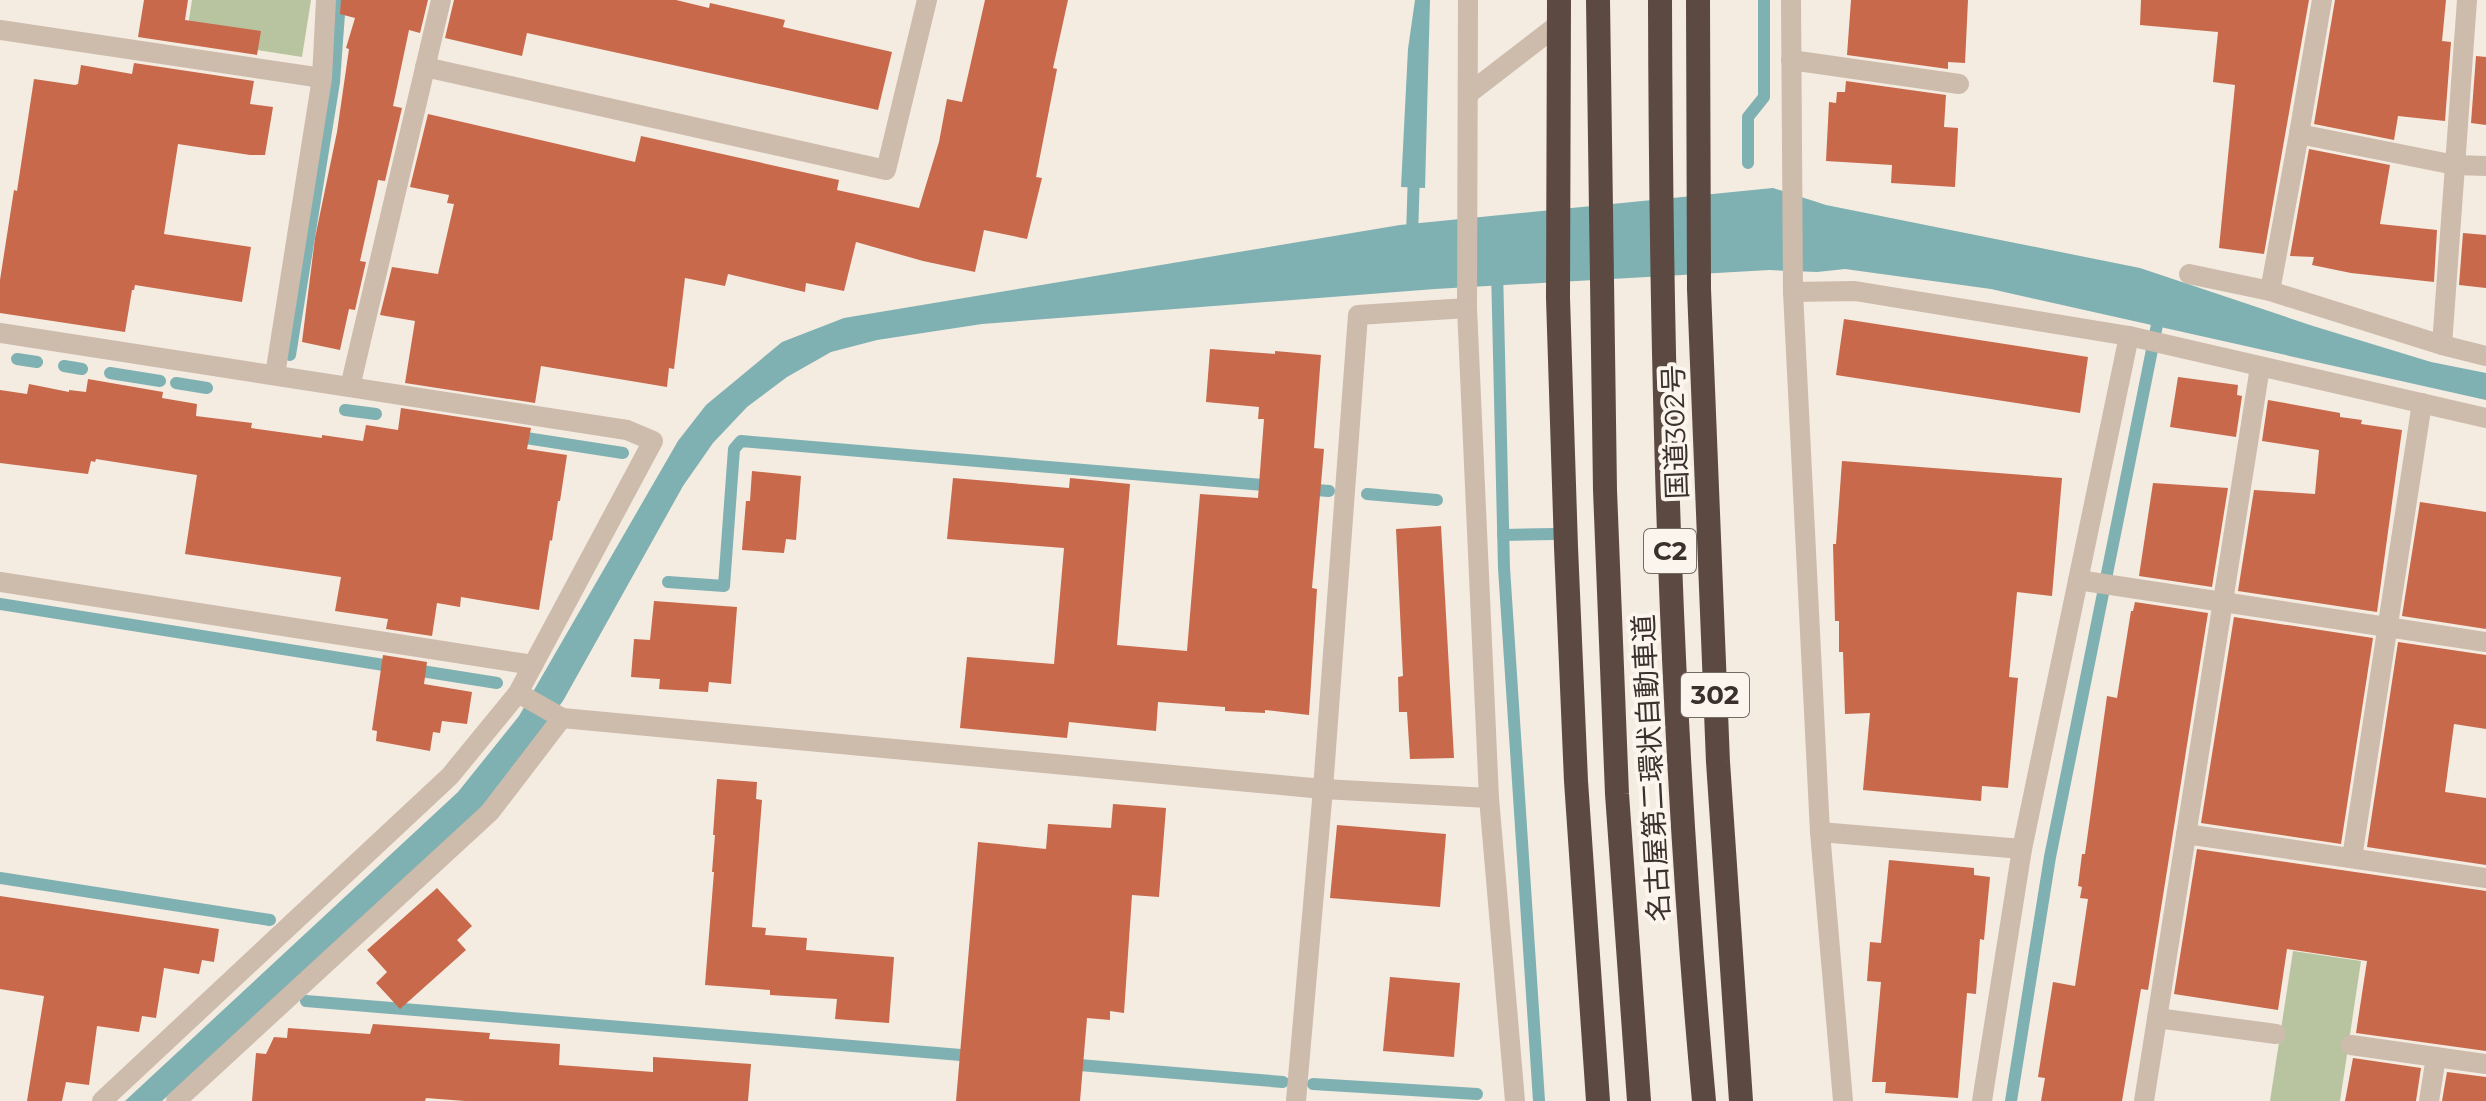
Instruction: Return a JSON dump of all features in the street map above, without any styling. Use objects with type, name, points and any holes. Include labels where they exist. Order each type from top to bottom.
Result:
[{"type":"highway","name":"名古屋第二環状自動車道","points":[[1598,0],[1605,490],[1617,794],[1639,1101]]},
{"type":"highway","name":"名古屋第二環状自動車道","points":[[1660,0],[1668,489],[1680,791],[1704,1101]]},
{"type":"highway","name":"国道302号","points":[[1698,0],[1699,289],[1718,762],[1741,1101]]},
{"type":"highway","points":[[1559,12],[1558,298],[1576,765],[1598,1101]]},
{"type":"street","points":[[275,375],[322,78],[326,0]]},
{"type":"street","points":[[350,387],[441,0]]},
{"type":"street","points":[[425,67],[886,170],[927,0]]},
{"type":"street","points":[[1468,0],[1467,308],[1489,798],[1515,1101]]},
{"type":"street","points":[[1791,0],[1793,284],[1820,832],[1843,1101]]},
{"type":"street","points":[[2270,291],[2322,0]]},
{"type":"street","points":[[2442,345],[2467,0]]},
{"type":"street","points":[[1468,94],[1559,12]]},
{"type":"street","points":[[0,30],[322,78]]},
{"type":"street","points":[[1791,60],[1959,84]]},
{"type":"street","points":[[2299,134],[2455,165],[2486,166]]},
{"type":"street","points":[[2189,274],[2270,291],[2486,356]]},
{"type":"street","points":[[1793,284],[1855,291],[2135,338],[2486,418]]},
{"type":"street","points":[[1296,1101],[1358,315],[1467,308]]},
{"type":"street","points":[[0,333],[627,430],[653,441],[533,665],[522,695],[450,776],[102,1101]]},
{"type":"street","points":[[1982,1101],[2022,849],[2085,581],[2135,338]]},
{"type":"street","points":[[2144,1101],[2260,367]]},
{"type":"street","points":[[2352,858],[2422,403]]},
{"type":"street","points":[[2085,581],[2486,642]]},
{"type":"street","points":[[0,582],[533,665]]},
{"type":"street","points":[[522,695],[560,717],[1323,789],[1489,798]]},
{"type":"street","points":[[176,1101],[490,812],[560,717]]},
{"type":"street","points":[[1820,832],[2022,849]]},
{"type":"street","points":[[2186,834],[2486,878]]},
{"type":"street","points":[[2157,1018],[2276,1034]]},
{"type":"street","points":[[2351,1045],[2486,1064]]},
{"type":"street","points":[[2429,1101],[2436,1057]]},
{"type":"green space","points":[[192,0],[311,0],[302,57],[186,39]]},
{"type":"green space","points":[[2293,951],[2361,961],[2340,1101],[2270,1101]]},
{"type":"water","points":[[1415,0],[1430,0],[1425,188],[1401,187],[1408,49]]},
{"type":"water","points":[[1773,188],[1826,205],[2140,268],[2431,362],[2486,373],[2486,400],[1991,289],[1845,269],[1817,272],[1769,270],[1435,289],[982,324],[877,340],[831,352],[787,377],[747,407],[713,443],[683,486],[563,701],[480,809],[162,1101],[125,1101],[458,792],[519,716],[678,441],[706,405],[782,342],[844,318],[1400,225]]},
{"type":"building","points":[[144,0],[188,0],[185,20],[261,31],[257,55],[138,37]]},
{"type":"building","points":[[341,0],[428,0],[420,33],[409,30],[393,106],[402,108],[385,181],[378,180],[360,261],[366,262],[355,310],[349,309],[340,350],[302,342],[315,238],[337,132],[349,49],[346,48],[355,18],[340,14]]},
{"type":"building","points":[[454,0],[676,0],[709,8],[710,3],[785,20],[783,27],[892,52],[878,110],[527,33],[522,56],[445,38]]},
{"type":"building","points":[[985,0],[1068,0],[1053,68],[1057,69],[1036,177],[1042,178],[1027,239],[984,230],[975,272],[856,242],[844,291],[806,283],[805,292],[728,274],[725,286],[685,278],[674,369],[669,368],[667,387],[541,366],[535,403],[405,383],[415,321],[380,315],[392,267],[438,274],[454,204],[447,203],[449,195],[410,187],[428,114],[635,162],[641,136],[839,180],[837,190],[919,208],[939,142],[947,99],[962,102]]},
{"type":"building","points":[[1851,0],[1968,0],[1965,63],[1948,62],[1948,69],[1847,55]]},
{"type":"building","points":[[2141,0],[2309,0],[2264,254],[2219,248],[2235,85],[2213,82],[2218,32],[2140,25]]},
{"type":"building","points":[[2335,0],[2446,0],[2442,41],[2451,42],[2445,121],[2398,116],[2394,140],[2314,124]]},
{"type":"building","points":[[2476,56],[2486,57],[2486,125],[2471,123]]},
{"type":"building","points":[[134,63],[254,81],[250,104],[273,107],[265,155],[178,144],[164,234],[251,247],[242,302],[135,285],[125,332],[0,313],[0,280],[34,79],[75,85],[78,84],[81,65],[132,74]]},
{"type":"building","points":[[1846,81],[1946,95],[1944,127],[1958,128],[1955,187],[1891,183],[1892,165],[1826,161],[1829,102],[1836,103],[1837,92],[1845,92]]},
{"type":"building","points":[[2309,149],[2390,165],[2380,224],[2437,230],[2434,282],[2351,273],[2312,265],[2314,257],[2290,256]]},
{"type":"building","points":[[2463,233],[2486,235],[2486,288],[2459,285]]},
{"type":"building","points":[[1844,319],[2088,357],[2080,413],[1836,375]]},
{"type":"building","points":[[1210,349],[1321,355],[1314,448],[1324,449],[1312,588],[1317,589],[1309,715],[1265,710],[1265,713],[1225,711],[1225,707],[1158,702],[1156,731],[1069,722],[1067,738],[960,728],[967,657],[1054,664],[1064,548],[947,539],[953,478],[1069,488],[1070,478],[1130,484],[1117,645],[1187,651],[1200,494],[1258,498],[1264,419],[1258,419],[1259,407],[1206,402]]},
{"type":"building","points":[[2178,377],[2238,385],[2237,395],[2242,396],[2236,437],[2170,427]]},
{"type":"building","points":[[88,379],[163,392],[162,398],[197,404],[196,416],[252,423],[251,428],[322,438],[322,435],[363,441],[366,425],[398,430],[401,408],[531,428],[527,449],[567,455],[539,610],[461,597],[460,607],[437,603],[432,636],[386,629],[388,619],[335,611],[341,577],[185,554],[197,475],[96,459],[95,462],[91,461],[88,474],[0,463],[0,390],[27,394],[29,384],[86,392]]},
{"type":"building","points":[[2268,400],[2340,413],[2340,417],[2362,420],[2361,424],[2402,430],[2377,612],[2238,591],[2254,490],[2315,494],[2319,450],[2262,441]]},
{"type":"building","points":[[1842,461],[2062,478],[2052,596],[2017,592],[2009,677],[2018,678],[2008,788],[1982,786],[1981,801],[1863,790],[1870,713],[1845,714],[1843,652],[1839,652],[1839,621],[1835,621],[1833,544],[1836,544]]},
{"type":"building","points":[[752,471],[801,476],[796,540],[786,539],[784,553],[742,550]]},
{"type":"building","points":[[2153,483],[2228,488],[2212,587],[2139,576]]},
{"type":"building","points":[[2420,502],[2486,512],[2486,629],[2402,616]]},
{"type":"building","points":[[1441,526],[1454,758],[1410,759],[1407,712],[1399,712],[1398,677],[1403,676],[1396,529]]},
{"type":"building","points":[[654,601],[737,607],[731,684],[709,682],[708,692],[659,689],[660,679],[631,677],[634,639],[650,640]]},
{"type":"building","points":[[2135,602],[2208,613],[2148,990],[2141,989],[2122,1101],[2041,1101],[2045,1078],[2038,1077],[2053,982],[2075,986],[2088,899],[2080,898],[2082,887],[2078,886],[2082,854],[2085,854],[2107,696],[2117,698]]},
{"type":"building","points":[[2234,617],[2373,638],[2341,844],[2201,823]]},
{"type":"building","points":[[2398,642],[2486,655],[2486,729],[2454,724],[2445,792],[2486,798],[2486,865],[2367,847]]},
{"type":"building","points":[[383,655],[427,662],[424,684],[472,692],[467,724],[442,721],[440,733],[433,732],[430,751],[376,741],[377,731],[372,730]]},
{"type":"building","points":[[717,779],[757,782],[756,799],[762,800],[752,927],[766,928],[765,935],[807,938],[806,950],[894,957],[889,1023],[835,1019],[837,999],[770,995],[770,990],[705,985],[714,872]]},
{"type":"building","points":[[1113,804],[1166,808],[1159,897],[1132,895],[1124,1013],[1110,1011],[1110,1020],[1087,1018],[1080,1101],[956,1101],[978,842],[1046,849],[1048,824],[1111,828]]},
{"type":"building","points":[[1337,825],[1446,834],[1440,907],[1330,898]]},
{"type":"building","points":[[2197,849],[2486,891],[2486,1051],[2356,1033],[2367,961],[2287,949],[2278,1010],[2174,994]]},
{"type":"building","points":[[1889,860],[1974,868],[1974,875],[1990,877],[1984,940],[1980,939],[1976,994],[1967,993],[1958,1098],[1885,1093],[1886,1082],[1872,1082],[1881,982],[1867,981],[1870,942],[1881,943]]},
{"type":"building","points":[[437,888],[472,926],[457,940],[466,950],[400,1009],[376,983],[387,972],[367,950]]},
{"type":"building","points":[[0,896],[219,929],[214,962],[202,960],[199,974],[164,968],[156,1018],[142,1016],[139,1032],[97,1026],[89,1085],[66,1082],[62,1101],[27,1101],[44,996],[0,989]]},
{"type":"building","points":[[1390,977],[1460,983],[1454,1057],[1383,1051]]},
{"type":"building","points":[[373,1024],[490,1033],[489,1039],[560,1044],[559,1065],[653,1072],[653,1057],[751,1064],[748,1101],[465,1101],[426,1098],[425,1101],[252,1101],[256,1053],[266,1054],[274,1037],[287,1038],[288,1028],[370,1034]]},
{"type":"building","points":[[2353,1058],[2421,1068],[2416,1101],[2345,1101]]},
{"type":"building","points":[[2447,1072],[2486,1077],[2486,1101],[2442,1101]]},
{"type":"waterway","points":[[290,355],[334,82],[340,0]]},
{"type":"waterway","points":[[1748,163],[1748,117],[1764,97],[1764,0]]},
{"type":"waterway","points":[[1412,237],[1414,171]]},
{"type":"waterway","points":[[1497,269],[1504,568],[1539,1101]]},
{"type":"waterway","points":[[2011,1101],[2050,857],[2160,310]]},
{"type":"waterway","points":[[17,359],[37,362]]},
{"type":"waterway","points":[[64,366],[82,369]]},
{"type":"waterway","points":[[110,373],[160,381]]},
{"type":"waterway","points":[[176,383],[207,388]]},
{"type":"waterway","points":[[345,410],[376,414]]},
{"type":"waterway","points":[[513,436],[623,453]]},
{"type":"waterway","points":[[668,582],[724,586],[734,449],[741,441],[1274,486]]},
{"type":"waterway","points":[[1304,489],[1329,491]]},
{"type":"waterway","points":[[1367,494],[1437,500]]},
{"type":"waterway","points":[[1503,535],[1555,534]]},
{"type":"waterway","points":[[0,604],[497,683]]},
{"type":"waterway","points":[[0,878],[270,920]]},
{"type":"waterway","points":[[306,1001],[973,1056]]},
{"type":"waterway","points":[[1067,1064],[1283,1082]]},
{"type":"waterway","points":[[1313,1084],[1477,1094]]}]
